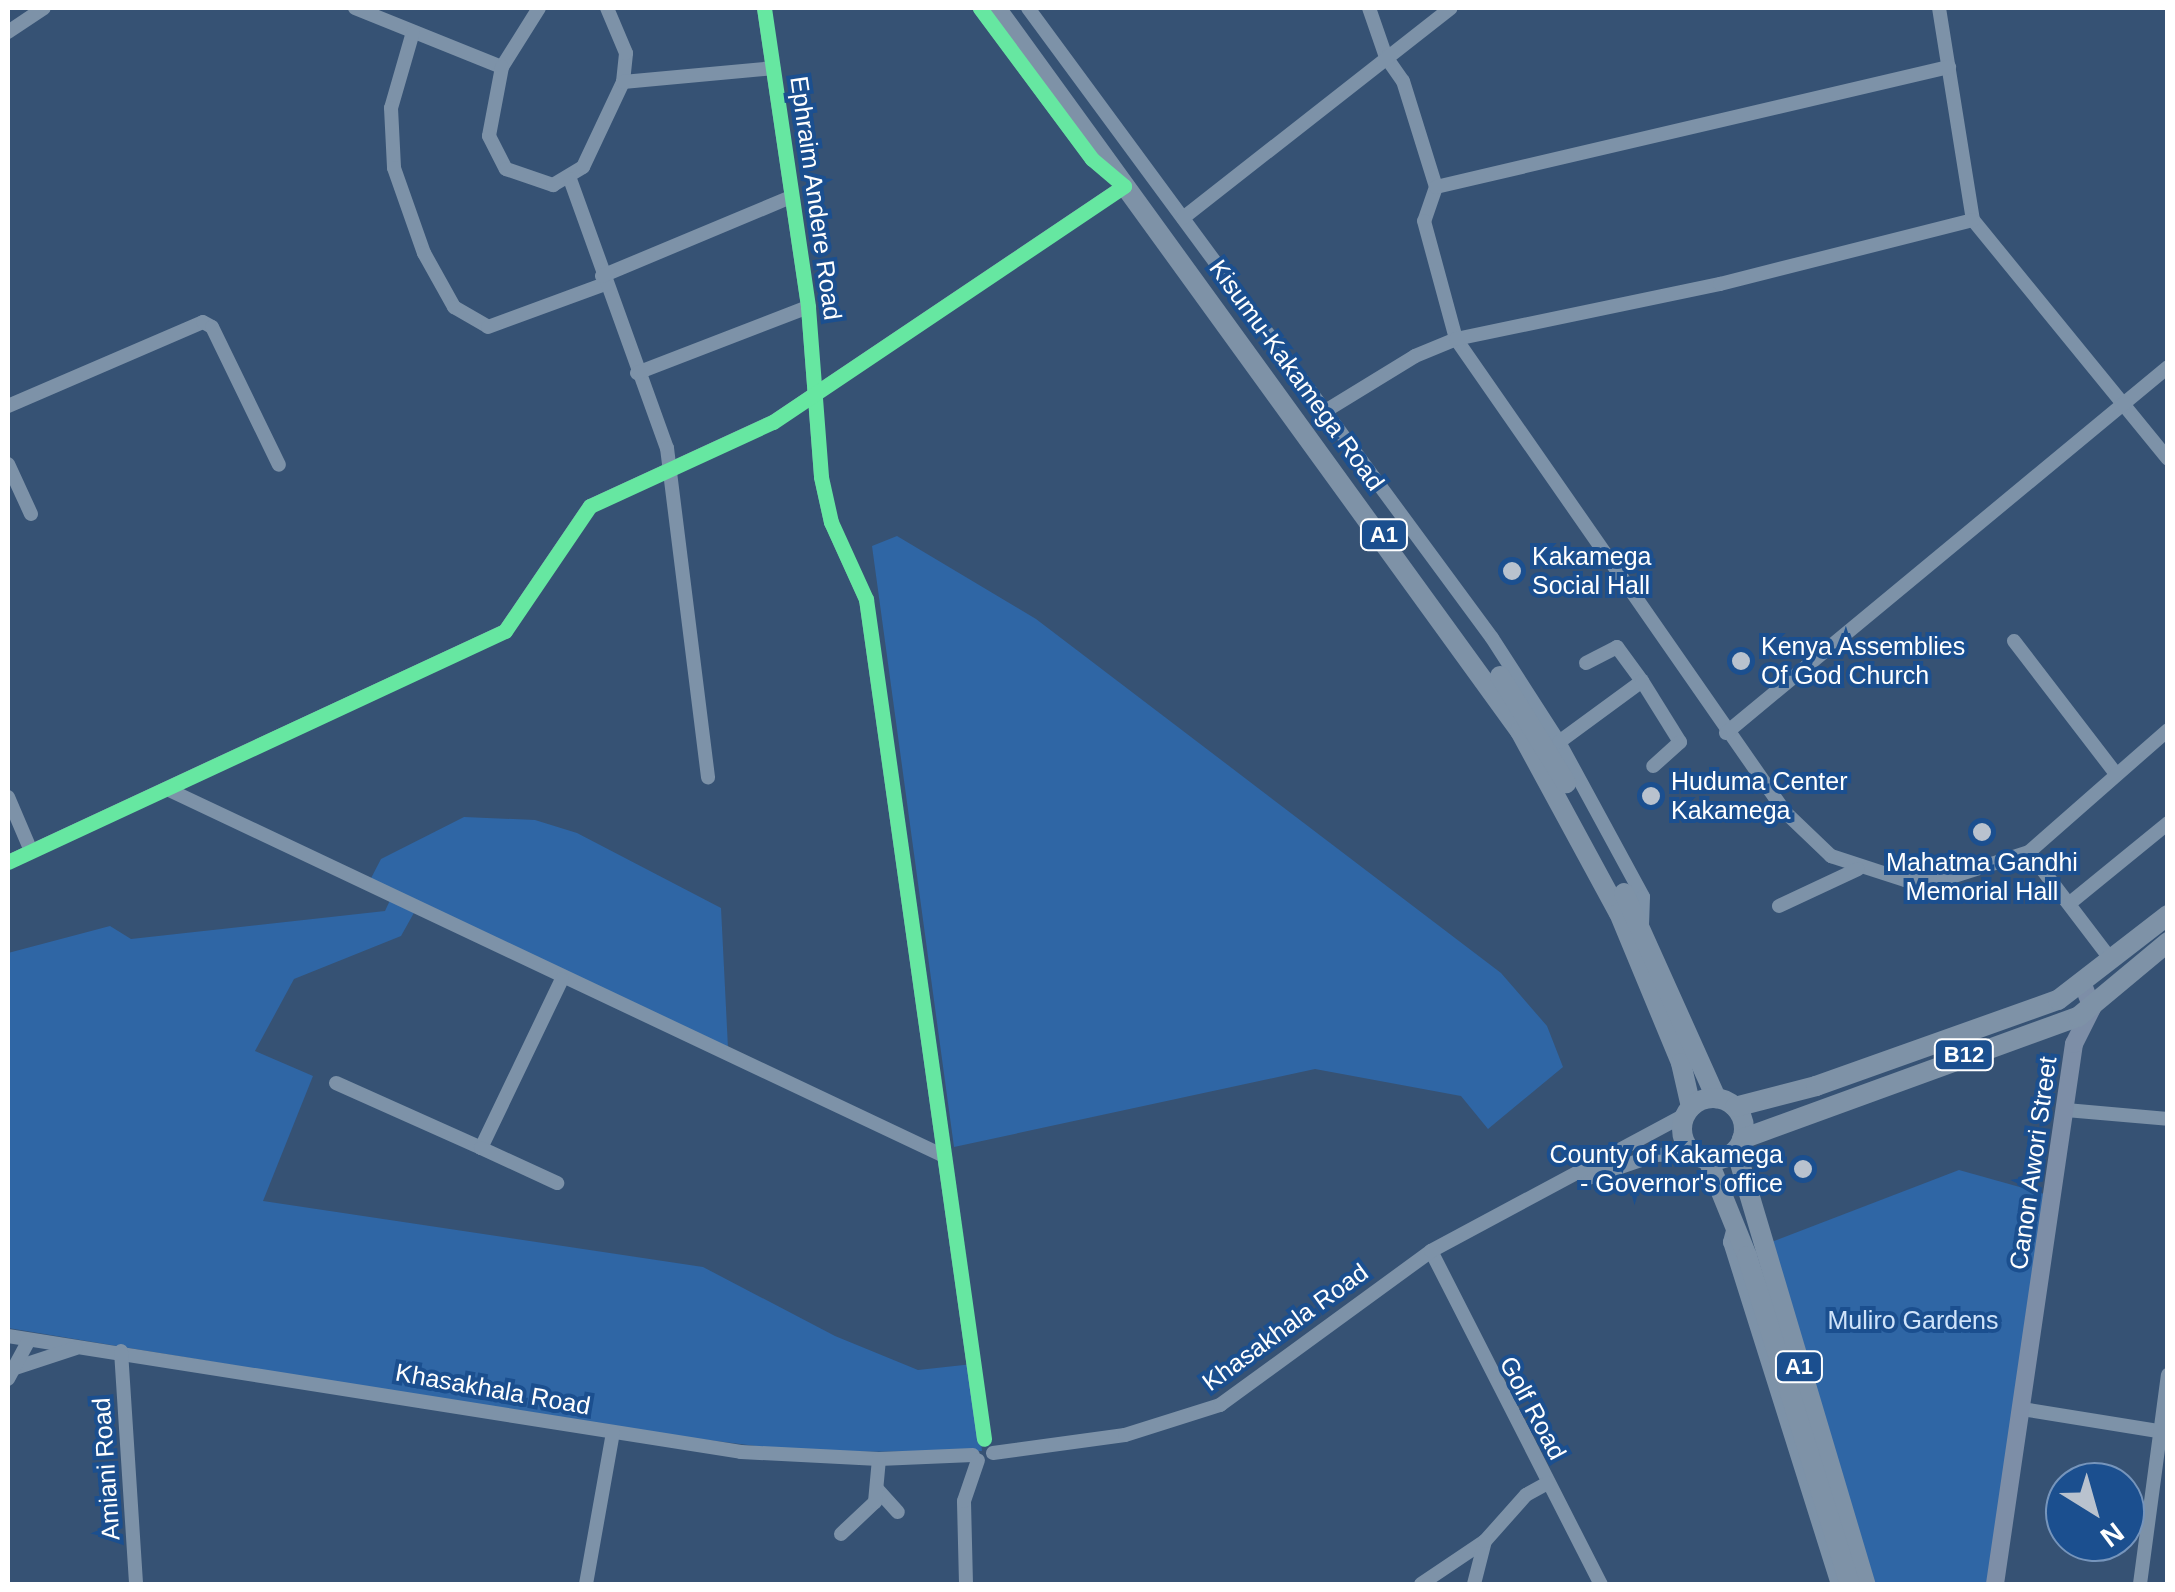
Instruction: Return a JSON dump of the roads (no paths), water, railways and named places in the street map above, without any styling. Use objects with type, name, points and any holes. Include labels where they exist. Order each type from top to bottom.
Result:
[{"type":"highway","name":"Kisumu-Kakamega Road","points":[[996,8],[1520,730],[1620,913],[1681,1063],[1688,1111],[1682,1136],[1700,1157]]},
{"type":"highway","name":"Kisumu-Kakamega Road","points":[[1013,8],[1519,703],[1642,928],[1725,1103],[1739,1145]]},
{"type":"highway","name":"B12","points":[[1725,1103],[1816,1086],[2058,1000],[2168,915]]},
{"type":"highway","name":"B12","points":[[1739,1145],[1822,1108],[2064,1023],[2092,1008],[2168,942]]},
{"type":"highway","points":[[1816,1086],[1822,1108]]},
{"type":"highway","points":[[1688,1111],[1725,1103]]},
{"type":"highway","points":[[1700,1157],[1739,1145]]},
{"type":"highway","name":"A1","points":[[1739,1145],[1864,1584]]},
{"type":"highway","name":"A1","points":[[1700,1157],[1735,1223],[1850,1584]]},
{"type":"main road","points":[[2083,984],[2092,1008]]},
{"type":"main road","name":"Canon Awori Street","points":[[2058,1000],[2074,1044]]},
{"type":"main road","name":"Canon Awori Street","points":[[1996,1584],[2074,1044],[2092,1008]]},
{"type":"street","points":[[8,32],[44,8]]},
{"type":"street","points":[[355,8],[502,68]]},
{"type":"street","points":[[539,8],[502,68],[490,136],[495,156],[532,182],[570,180],[592,152],[622,82],[626,53],[608,8]]},
{"type":"street","name":"Ephraim Andere Road","points":[[764,8],[808,307],[826,504],[866,599],[984,1439]]},
{"type":"street","points":[[8,862],[505,631],[576,518],[606,497],[760,429],[1124,186],[1092,159],[980,8]]},
{"type":"street","points":[[1028,8],[1327,410],[1559,742],[1643,897],[1642,928]]},
{"type":"street","points":[[1369,8],[1386,58],[1404,80],[1436,187],[1424,220],[1456,339],[1726,734],[1813,841],[1858,869],[1931,880],[2029,852],[2168,730]]},
{"type":"street","points":[[1184,218],[1450,8]]},
{"type":"street","points":[[1939,8],[1972,220],[2168,460]]},
{"type":"street","points":[[413,32],[391,108],[394,168],[424,253],[454,307],[488,328],[791,197]]},
{"type":"street","points":[[1436,187],[1949,67]]},
{"type":"street","points":[[622,82],[773,68]]},
{"type":"street","points":[[570,180],[667,448],[708,777]]},
{"type":"street","points":[[1327,410],[1398,365],[1456,339],[1720,284],[1972,220]]},
{"type":"street","points":[[637,373],[808,307]]},
{"type":"street","points":[[8,406],[203,322],[212,327],[279,465]]},
{"type":"street","points":[[1726,734],[2168,366]]},
{"type":"street","points":[[8,464],[31,514]]},
{"type":"street","points":[[1372,473],[1375,502]]},
{"type":"street","points":[[2014,642],[2116,774]]},
{"type":"street","points":[[1586,663],[1616,647],[1642,682],[1680,742],[1653,766]]},
{"type":"street","points":[[1559,742],[1642,682]]},
{"type":"street","points":[[167,789],[942,1155]]},
{"type":"street","points":[[8,797],[31,852]]},
{"type":"street","points":[[2070,903],[2168,824]]},
{"type":"street","points":[[2029,852],[2112,961]]},
{"type":"street","points":[[1778,906],[1858,869]]},
{"type":"street","points":[[481,1148],[562,978]]},
{"type":"street","points":[[336,1083],[557,1183]]},
{"type":"street","points":[[2066,1110],[2168,1119]]},
{"type":"street","points":[[1528,1202],[1688,1111]]},
{"type":"street","points":[[1528,1202],[1629,1161],[1700,1157]]},
{"type":"street","name":"Khasakhala Road","points":[[8,1336],[785,1457],[975,1458],[1124,1435],[1206,1411],[1244,1390],[1431,1251],[1528,1202]]},
{"type":"street","points":[[1735,1223],[1730,1242],[1838,1584]]},
{"type":"street","name":"Golf Road","points":[[1431,1251],[1601,1584]]},
{"type":"street","points":[[11,1374],[29,1340]]},
{"type":"street","points":[[11,1374],[80,1346]]},
{"type":"street","name":"Amiani Road","points":[[120,1351],[136,1584]]},
{"type":"street","points":[[2140,1584],[2168,1375]]},
{"type":"street","points":[[2022,1409],[2163,1431]]},
{"type":"street","points":[[586,1584],[613,1432]]},
{"type":"street","points":[[966,1584],[964,1501],[975,1458],[972,1445],[984,1439],[993,1453]]},
{"type":"street","points":[[841,1534],[874,1502],[879,1459]]},
{"type":"street","points":[[1421,1584],[1485,1542],[1526,1495],[1548,1483]]},
{"type":"street","points":[[877,1489],[898,1512]]},
{"type":"street","points":[[1474,1584],[1485,1542]]},
{"type":"street","points":[[1851,1544],[1875,1584]]},
{"type":"place","name":"Kakamega Social Hall","points":[[1512,571]]},
{"type":"place","name":"Kenya Assemblies Of God Church","points":[[1741,661]]},
{"type":"place","name":"Huduma Center Kakamega","points":[[1651,796]]},
{"type":"place","name":"Mahatma Gandhi Memorial Hall","points":[[1982,832]]},
{"type":"place","name":"County of Kakamega - Governor's office","points":[[1803,1169]]},
{"type":"park label","name":"Muliro Gardens","points":[[1913,1320]]}]
